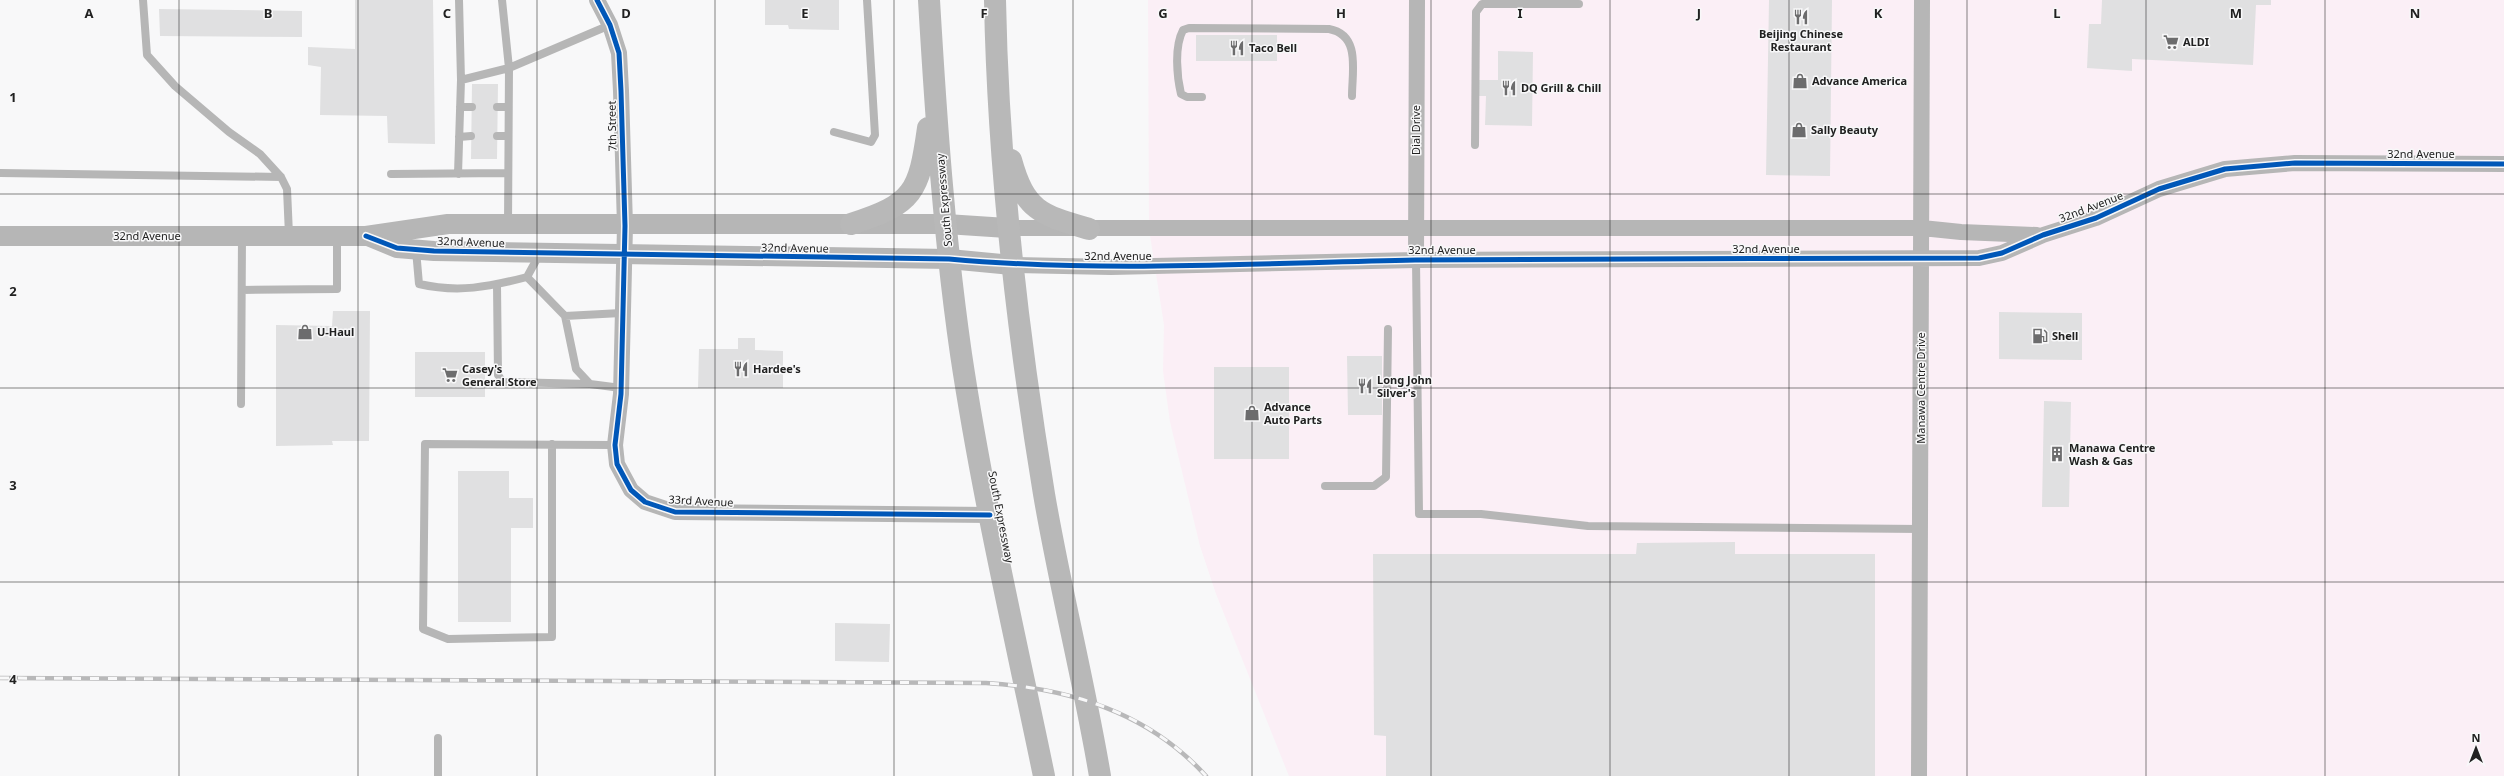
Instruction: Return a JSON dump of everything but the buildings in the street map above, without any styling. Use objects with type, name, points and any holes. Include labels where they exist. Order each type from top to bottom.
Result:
[{"type":"main road","name":"South Expressway","points":[[929,0],[934,87],[949,259],[961,354],[990,516],[1044,776]]},
{"type":"main road","points":[[995,0],[1000,120],[1007,228],[1012,265],[1044,495],[1087,701],[1100,776]]},
{"type":"main road","points":[[851,224],[882,214],[896,207],[915,187],[924,155],[934,87]]},
{"type":"main road","points":[[1000,120],[1018,184],[1027,199],[1038,210],[1052,217],[1089,229]]},
{"type":"street","name":"7th Street","points":[[597,0],[610,25],[619,53],[624,226],[623,256]]},
{"type":"street","name":"Dial Drive","points":[[1416,260],[1417,0]]},
{"type":"street","name":"Manawa Centre Drive","points":[[1919,776],[1922,0]]},
{"type":"street","name":"32nd Avenue","points":[[366,236],[397,248],[416,250],[623,256],[949,259],[1012,265],[1111,267],[1416,260],[1979,258],[2002,253],[2043,235],[2096,218],[2159,189],[2225,169],[2295,163],[2504,164]]},
{"type":"street","name":"32nd Avenue","points":[[0,236],[366,236],[448,224],[624,226],[946,224],[1007,228],[1089,229],[1922,228],[1960,232],[2043,235]]},
{"type":"street","name":"33rd Avenue","points":[[623,256],[621,388],[615,444],[617,464],[631,490],[646,502],[675,512],[990,516]]},
{"type":"lane","points":[[143,0],[147,54],[175,86],[229,132],[260,154],[281,177],[287,190],[290,235]]},
{"type":"lane","points":[[458,174],[461,80],[459,0]]},
{"type":"lane","points":[[502,0],[509,68],[508,224]]},
{"type":"lane","points":[[834,132],[871,142],[875,135],[866,0]]},
{"type":"lane","points":[[1474,145],[1476,12],[1482,4],[1579,4]]},
{"type":"lane","points":[[461,80],[509,68],[610,25]]},
{"type":"lane","points":[[1202,97],[1186,97],[1181,94],[1179,85],[1179,43],[1183,30],[1189,28],[1329,29],[1340,31],[1347,37],[1352,50],[1352,96]]},
{"type":"lane","points":[[460,107],[472,107]]},
{"type":"lane","points":[[498,107],[508,107]]},
{"type":"lane","points":[[459,137],[471,136]]},
{"type":"lane","points":[[497,136],[508,136]]},
{"type":"lane","points":[[0,173],[281,177]]},
{"type":"lane","points":[[391,174],[508,173]]},
{"type":"lane","points":[[410,230],[416,250],[419,284],[440,289],[486,288],[527,277],[540,254]]},
{"type":"lane","points":[[241,404],[242,235]]},
{"type":"lane","points":[[242,290],[337,289],[337,235]]},
{"type":"lane","points":[[1416,260],[1419,514],[1481,514],[1588,526],[1921,529]]},
{"type":"lane","points":[[527,277],[565,316],[576,369],[590,384]]},
{"type":"lane","points":[[497,285],[498,375],[503,382],[590,384],[621,388]]},
{"type":"lane","points":[[565,316],[621,312]]},
{"type":"lane","points":[[1325,486],[1374,486],[1386,477],[1388,329]]},
{"type":"lane","points":[[552,444],[552,637],[448,639],[423,629],[425,444],[552,444],[615,444]]},
{"type":"lane","points":[[438,738],[438,776]]},
{"type":"shaded area","points":[[1148,0],[2504,0],[2504,776],[1289,776],[1216,594],[1200,546],[1170,422],[1163,371],[1164,325],[1149,229]]},
{"type":"railway","points":[[0,678],[986,683],[1047,691],[1077,698],[1105,707],[1133,720],[1159,735],[1183,754],[1206,776]]},
{"type":"cycle path","points":[[597,0],[610,25],[619,53],[625,226],[621,394],[615,445],[617,464],[631,490],[645,502],[675,512],[990,515]]},
{"type":"cycle path","points":[[366,236],[397,248],[434,251],[949,259],[1007,263],[1124,266],[1486,259],[1979,258],[2002,253],[2043,235],[2096,218],[2159,189],[2225,169],[2295,163],[2504,164]]},
{"type":"place","name":"Beijing Chinese Restaurant","points":[[1801,17]]},
{"type":"place","name":"ALDI","points":[[2171,42]]},
{"type":"place","name":"Taco Bell","points":[[1237,48]]},
{"type":"place","name":"Advance America","points":[[1800,81]]},
{"type":"place","name":"DQ Grill & Chill","points":[[1509,88]]},
{"type":"place","name":"Sally Beauty","points":[[1799,130]]},
{"type":"place","name":"U-Haul","points":[[305,332]]},
{"type":"place","name":"Shell","points":[[2040,336]]},
{"type":"place","name":"Hardee's","points":[[741,369]]},
{"type":"place","name":"Casey's General Store","points":[[450,375]]},
{"type":"place","name":"Long John Silver's","points":[[1365,386]]},
{"type":"place","name":"Advance Auto Parts","points":[[1252,413]]},
{"type":"place","name":"Manawa Centre Wash & Gas","points":[[2057,454]]}]
